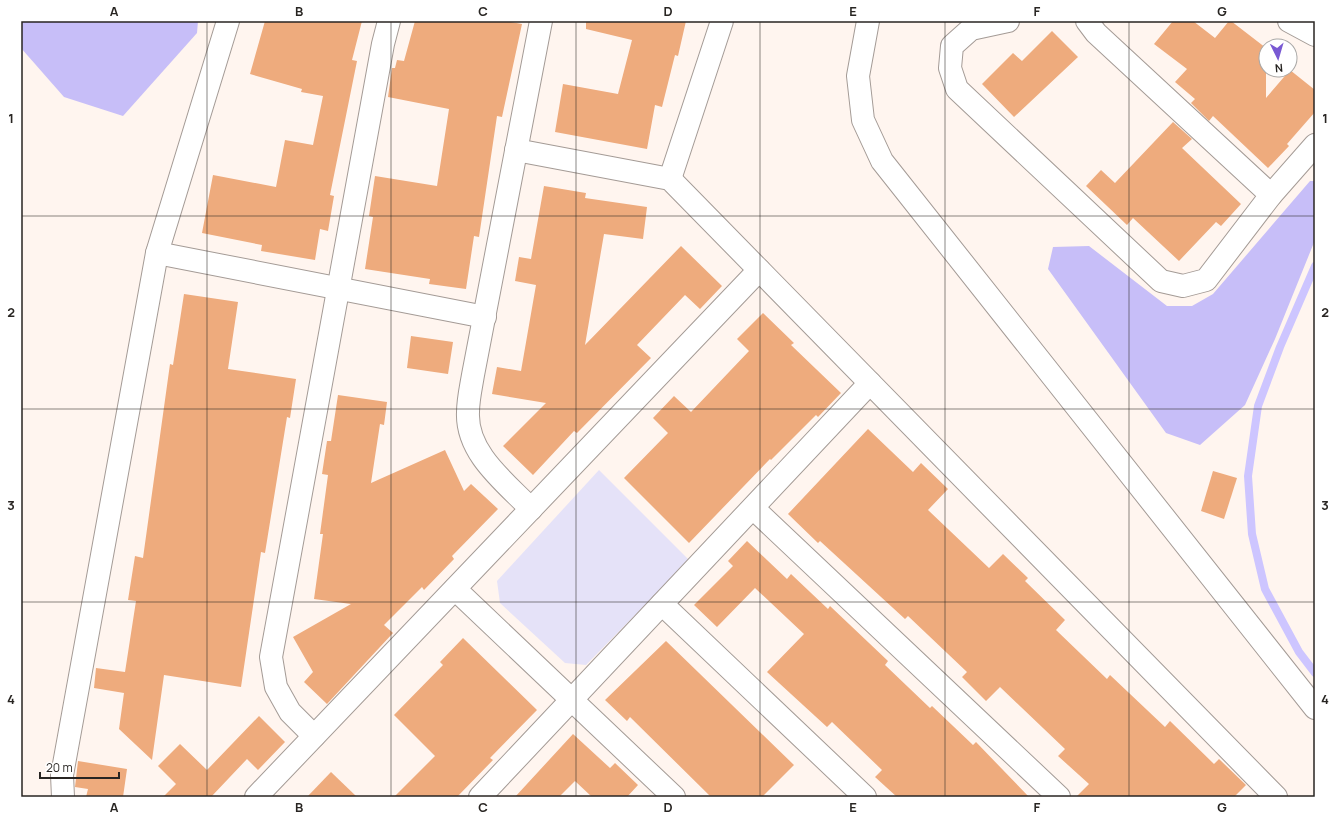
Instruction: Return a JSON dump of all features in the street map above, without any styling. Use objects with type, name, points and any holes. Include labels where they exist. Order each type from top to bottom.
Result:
[{"type":"street","points":[[63,797],[62,775],[157,253],[228,21]]},
{"type":"street","points":[[314,736],[290,712],[276,687],[271,656],[383,44],[389,21]]},
{"type":"street","points":[[531,509],[482,458],[471,436],[468,413],[484,317],[541,21]]},
{"type":"street","points":[[670,179],[722,21]]},
{"type":"street","points":[[868,21],[858,76],[863,120],[882,160],[1315,708]]},
{"type":"street","points":[[1008,21],[971,29],[952,46],[950,68],[957,89],[1161,281],[1183,286],[1206,280],[1271,195],[1315,145]]},
{"type":"street","points":[[1087,21],[1096,33],[1271,195]]},
{"type":"street","points":[[1293,22],[1315,35]]},
{"type":"street","points":[[516,150],[670,179],[1276,797]]},
{"type":"street","points":[[157,253],[484,317]]},
{"type":"street","points":[[256,797],[759,270]]},
{"type":"street","points":[[481,796],[870,383]]},
{"type":"street","points":[[753,508],[1059,797]]},
{"type":"street","points":[[455,589],[674,797]]},
{"type":"street","points":[[662,604],[865,797]]},
{"type":"shaded area","points":[[21,21],[198,21],[197,33],[123,116],[64,97],[21,48]]},
{"type":"shaded area","points":[[1310,181],[1315,181],[1315,240],[1275,339],[1245,405],[1200,445],[1166,433],[1048,269],[1053,247],[1089,246],[1167,306],[1192,306],[1213,294]]},
{"type":"shaded area","points":[[599,470],[689,560],[586,665],[565,663],[500,603],[497,581]]},
{"type":"building","points":[[265,21],[362,21],[352,60],[357,61],[330,195],[334,196],[328,231],[320,229],[315,260],[261,251],[262,245],[202,233],[213,175],[276,187],[285,140],[313,145],[323,96],[301,92],[302,89],[250,74]]},
{"type":"building","points":[[415,21],[506,21],[522,24],[502,117],[497,116],[479,237],[474,236],[466,289],[429,284],[430,279],[365,269],[373,217],[369,216],[375,176],[437,186],[449,109],[388,97],[392,68],[395,68],[397,60],[404,61]]},
{"type":"building","points":[[586,21],[686,21],[678,56],[675,55],[662,107],[655,105],[647,149],[555,132],[563,84],[618,94],[632,40],[586,29]]},
{"type":"building","points":[[1173,21],[1193,21],[1215,38],[1229,21],[1231,21],[1258,42],[1258,78],[1266,78],[1266,98],[1283,78],[1298,78],[1298,76],[1315,90],[1315,112],[1287,144],[1289,146],[1268,168],[1213,116],[1209,121],[1191,103],[1195,99],[1175,82],[1187,69],[1154,44]]},
{"type":"building","points":[[1052,31],[1078,57],[1014,117],[982,84],[1013,53],[1022,61]]},
{"type":"building","points":[[1173,122],[1192,139],[1182,148],[1241,204],[1221,226],[1216,222],[1179,261],[1133,218],[1127,225],[1086,186],[1101,170],[1115,183]]},
{"type":"building","points":[[544,186],[586,193],[585,198],[647,207],[643,239],[604,234],[585,345],[681,246],[722,286],[700,309],[685,295],[637,345],[651,358],[577,433],[574,431],[533,475],[503,446],[546,403],[492,394],[497,367],[521,371],[536,285],[515,281],[519,257],[531,259]]},
{"type":"building","points":[[184,294],[238,302],[228,369],[296,379],[290,418],[287,417],[265,553],[261,552],[241,687],[164,675],[152,760],[119,729],[124,693],[94,688],[96,668],[125,672],[136,601],[128,600],[135,556],[143,558],[170,364],[173,365]]},
{"type":"building","points":[[763,313],[794,343],[791,345],[841,393],[818,417],[816,415],[771,460],[770,459],[689,543],[624,478],[668,433],[653,418],[674,396],[691,412],[749,351],[737,339]]},
{"type":"building","points":[[411,336],[453,342],[448,374],[407,368]]},
{"type":"building","points":[[338,395],[387,402],[384,425],[380,424],[371,483],[445,450],[464,491],[471,484],[498,509],[452,556],[454,559],[424,590],[422,587],[384,625],[393,633],[327,704],[304,682],[313,672],[293,637],[351,604],[314,599],[323,534],[320,534],[328,475],[322,474],[327,441],[331,441]]},
{"type":"building","points":[[868,429],[913,472],[921,463],[948,489],[928,510],[989,568],[1003,554],[1028,578],[1025,581],[1065,620],[1056,630],[1107,679],[1110,675],[1165,727],[1170,721],[1214,764],[1219,759],[1246,785],[1234,797],[1076,797],[1089,784],[1058,756],[1065,749],[1000,687],[986,701],[962,677],[967,672],[908,616],[905,619],[820,541],[818,543],[788,514]]},
{"type":"building","points":[[1213,471],[1237,478],[1224,519],[1201,511]]},
{"type":"building","points":[[747,541],[787,579],[791,574],[828,609],[830,606],[888,661],[885,665],[930,708],[932,706],[973,745],[976,742],[1029,797],[897,797],[875,777],[882,770],[832,722],[827,727],[767,672],[804,634],[755,588],[717,627],[694,605],[733,566],[728,561]]},
{"type":"building","points":[[463,638],[537,710],[490,758],[493,760],[457,797],[394,797],[435,756],[394,715],[443,665],[440,662]]},
{"type":"building","points":[[666,641],[794,765],[762,797],[711,797],[630,717],[627,721],[605,700]]},
{"type":"building","points":[[259,716],[285,742],[258,770],[247,759],[211,797],[163,797],[176,784],[158,766],[180,744],[207,770]]},
{"type":"building","points":[[573,734],[610,768],[615,763],[638,785],[627,797],[592,797],[575,781],[559,797],[515,797]]},
{"type":"building","points":[[78,761],[127,769],[123,797],[86,797],[88,789],[75,787]]},
{"type":"building","points":[[331,772],[357,797],[307,797]]},
{"type":"waterway","points":[[1315,266],[1280,347],[1258,406],[1248,476],[1252,534],[1265,589],[1299,652],[1315,673]]}]
